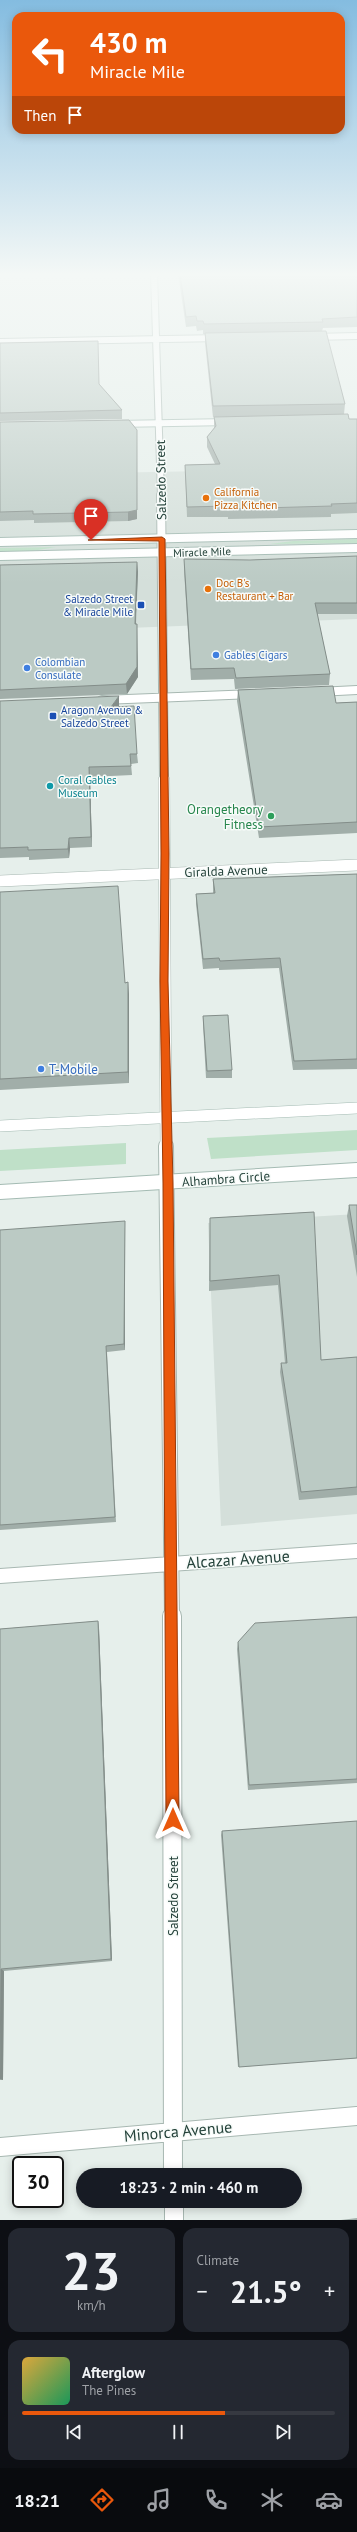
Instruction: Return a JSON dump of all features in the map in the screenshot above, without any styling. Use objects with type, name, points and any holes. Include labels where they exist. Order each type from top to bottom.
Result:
[{"type":"street","name":"Salzedo Street","points":[[158,377],[160,423],[164,698],[164,981],[168,1183],[172,1564],[173,2168]]},
{"type":"street","points":[[109,424],[240,421]]},
{"type":"street","name":"Miracle Mile","points":[[0,542],[357,534]]},
{"type":"street","name":"Miracle Mile","points":[[0,556],[357,548]]},
{"type":"street","points":[[311,692],[357,690]]},
{"type":"street","points":[[90,701],[265,694]]},
{"type":"street","name":"Giralda Avenue","points":[[0,881],[357,865]]},
{"type":"street","points":[[0,1126],[166,1116],[357,1108]]},
{"type":"street","name":"Alhambra Circle","points":[[0,1192],[168,1183],[357,1170]]},
{"type":"street","name":"Alcazar Avenue","points":[[0,1576],[357,1551]]},
{"type":"street","name":"Minorca Avenue","points":[[0,2147],[357,2116]]},
{"type":"street","points":[[174,2208],[174,2220]]},
{"type":"shaded area","points":[[357,468],[357,619],[0,633],[0,475]]},
{"type":"shaded area","points":[[357,1214],[357,1514],[221,1526],[208,1223]]},
{"type":"green space","points":[[357,539],[357,543],[270,544],[293,541]]},
{"type":"green space","points":[[56,547],[32,551],[0,552],[0,548]]},
{"type":"green space","points":[[357,1130],[357,1150],[211,1159],[207,1138]]},
{"type":"green space","points":[[126,1143],[126,1164],[0,1171],[0,1150]]},
{"type":"building","points":[[0,377],[99,377],[99,384],[122,410],[0,413]]},
{"type":"building","points":[[210,377],[338,377],[345,404],[213,406]]},
{"type":"building","points":[[348,414],[349,419],[357,419],[357,503],[331,504],[332,506],[228,509],[228,506],[187,507],[185,465],[220,464],[207,437],[216,426],[214,417]]},
{"type":"building","points":[[129,420],[137,430],[137,510],[128,512],[33,514],[33,511],[0,512],[0,422]]},
{"type":"building","points":[[357,556],[357,603],[315,603],[330,674],[236,678],[234,668],[191,669],[184,559],[250,560]]},
{"type":"building","points":[[137,562],[135,624],[137,624],[137,667],[126,684],[0,690],[0,565]]},
{"type":"building","points":[[333,686],[336,703],[357,702],[357,822],[259,827],[238,690]]},
{"type":"building","name":"Coral Gables Museum","points":[[119,696],[111,707],[134,706],[137,754],[130,754],[131,766],[89,767],[91,837],[69,838],[68,849],[28,850],[28,847],[0,848],[0,701]]},
{"type":"building","points":[[357,874],[357,1059],[294,1061],[280,958],[220,961],[219,958],[203,959],[196,894],[215,893],[213,879]]},
{"type":"building","points":[[118,886],[125,983],[128,982],[128,1072],[0,1079],[0,892]]},
{"type":"building","points":[[228,1015],[232,1070],[207,1071],[203,1016]]},
{"type":"building","points":[[349,1205],[357,1205],[357,1255]]},
{"type":"building","points":[[314,1212],[321,1360],[357,1357],[357,1487],[301,1492],[281,1363],[287,1363],[279,1275],[210,1281],[210,1218]]},
{"type":"building","points":[[125,1221],[124,1344],[106,1346],[115,1517],[0,1525],[0,1230]]},
{"type":"building","points":[[357,1617],[357,1779],[249,1785],[238,1642],[255,1623]]},
{"type":"building","points":[[98,1621],[111,1959],[1,1969],[0,2079],[0,1629]]},
{"type":"building","points":[[357,1821],[357,2058],[239,2067],[222,1831]]},
{"type":"place","name":"California Pizza Kitchen","points":[[206,498]]},
{"type":"place","name":"Doc B's Restaurant + Bar","points":[[208,589]]},
{"type":"place","name":"Salzedo Street & Miracle Mile","points":[[141,605]]},
{"type":"place","name":"Gables Cigars","points":[[216,655]]},
{"type":"place","name":"Colombian Consulate","points":[[27,668]]},
{"type":"place","name":"Aragon Avenue & Salzedo Street","points":[[53,716]]},
{"type":"place","name":"Coral Gables Museum","points":[[50,786]]},
{"type":"place","name":"Orangetheory Fitness","points":[[271,816]]},
{"type":"place","name":"T-Mobile","points":[[41,1069]]},
{"type":"route","points":[[91,540],[162,539],[165,854],[164,981],[168,1183],[173,1820]]}]
